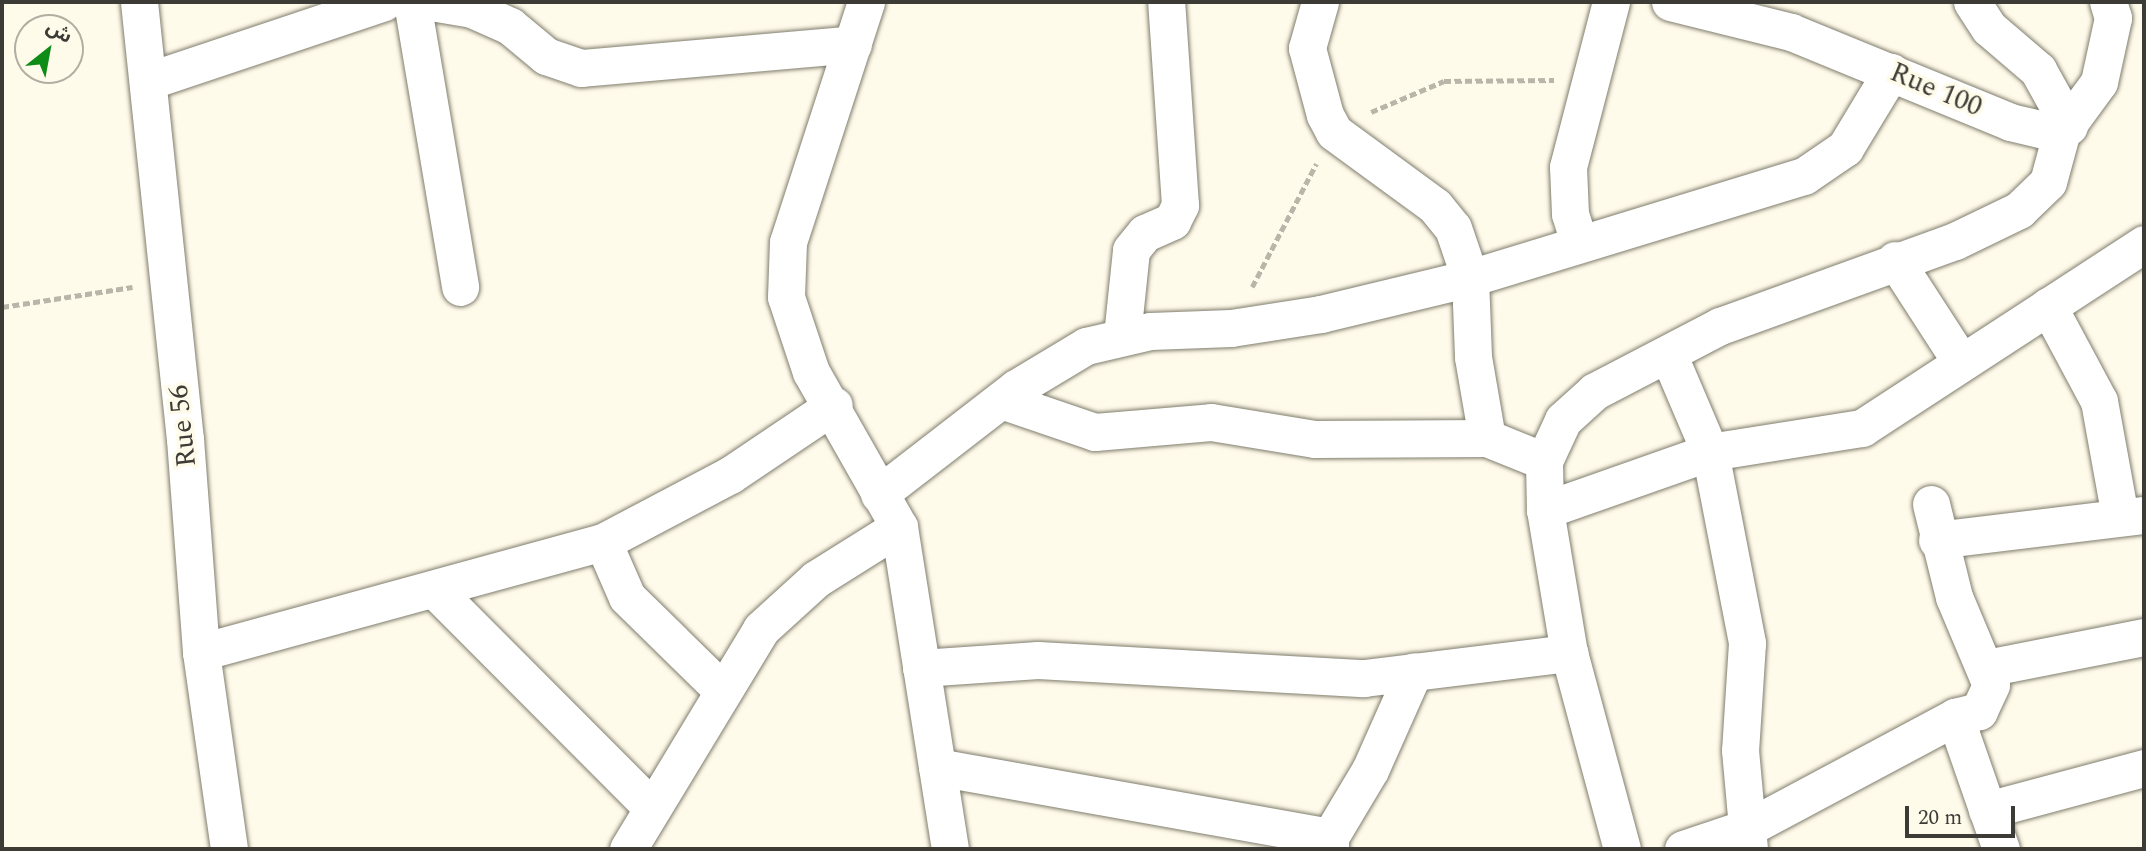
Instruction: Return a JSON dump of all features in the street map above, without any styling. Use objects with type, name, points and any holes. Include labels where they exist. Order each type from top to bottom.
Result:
[{"type":"street","name":"Rue 56","points":[[139,2],[201,652],[229,849]]},
{"type":"street","points":[[148,81],[384,2]]},
{"type":"street","points":[[412,2],[460,287]]},
{"type":"street","points":[[431,2],[472,9],[510,26],[545,56],[581,68],[853,44]]},
{"type":"street","points":[[866,2],[794,220],[785,269],[795,331],[879,494],[899,527],[950,849]]},
{"type":"street","points":[[1122,336],[1131,250],[1145,233],[1172,221],[1180,205],[1166,2]]},
{"type":"street","points":[[1320,2],[1307,38],[1308,61],[1334,132],[1435,206],[1453,228],[1470,278],[1473,357],[1488,438]]},
{"type":"street","points":[[1579,243],[1567,198],[1568,167],[1611,2]]},
{"type":"street","name":"Rue 100","points":[[1670,2],[1791,32],[2010,121],[2065,130]]},
{"type":"street","points":[[1972,2],[1989,28],[2038,69],[2065,130]]},
{"type":"street","points":[[1622,849],[1569,653],[1545,510],[1544,461],[1574,405],[1669,356],[1720,326],[1895,260],[1955,241],[2029,203],[2053,172],[2065,130],[2099,82],[2113,18],[2108,2]]},
{"type":"street","points":[[879,494],[1002,400],[1086,346],[1122,336],[1269,323],[1470,278],[1821,168],[1844,148],[1891,72]]},
{"type":"street","points":[[1545,510],[1710,452],[1862,428],[2144,244]]},
{"type":"street","points":[[1895,260],[1961,362]]},
{"type":"street","points":[[1937,540],[2132,516],[2099,401],[2048,306]]},
{"type":"street","points":[[1669,356],[1710,452],[1747,643],[1740,750],[1749,838]]},
{"type":"street","points":[[1002,400],[1095,432],[1211,422],[1315,439],[1488,438],[1544,461]]},
{"type":"street","points":[[201,652],[603,542],[730,475],[834,405]]},
{"type":"street","points":[[1683,849],[1749,838],[1955,717],[1986,705],[1986,668],[1937,540],[1931,505]]},
{"type":"street","points":[[628,849],[720,688],[761,629],[791,599],[899,527]]},
{"type":"street","points":[[603,542],[627,597],[720,688]]},
{"type":"street","points":[[435,590],[652,808]]},
{"type":"street","points":[[1986,668],[2144,637]]},
{"type":"street","points":[[922,668],[1038,660],[1326,678],[1569,653]]},
{"type":"street","points":[[937,767],[1330,843],[1370,770],[1414,671]]},
{"type":"street","points":[[1955,717],[2001,849]]},
{"type":"street","points":[[1987,810],[2144,768]]},
{"type":"path","points":[[2,307],[166,282]]}]
